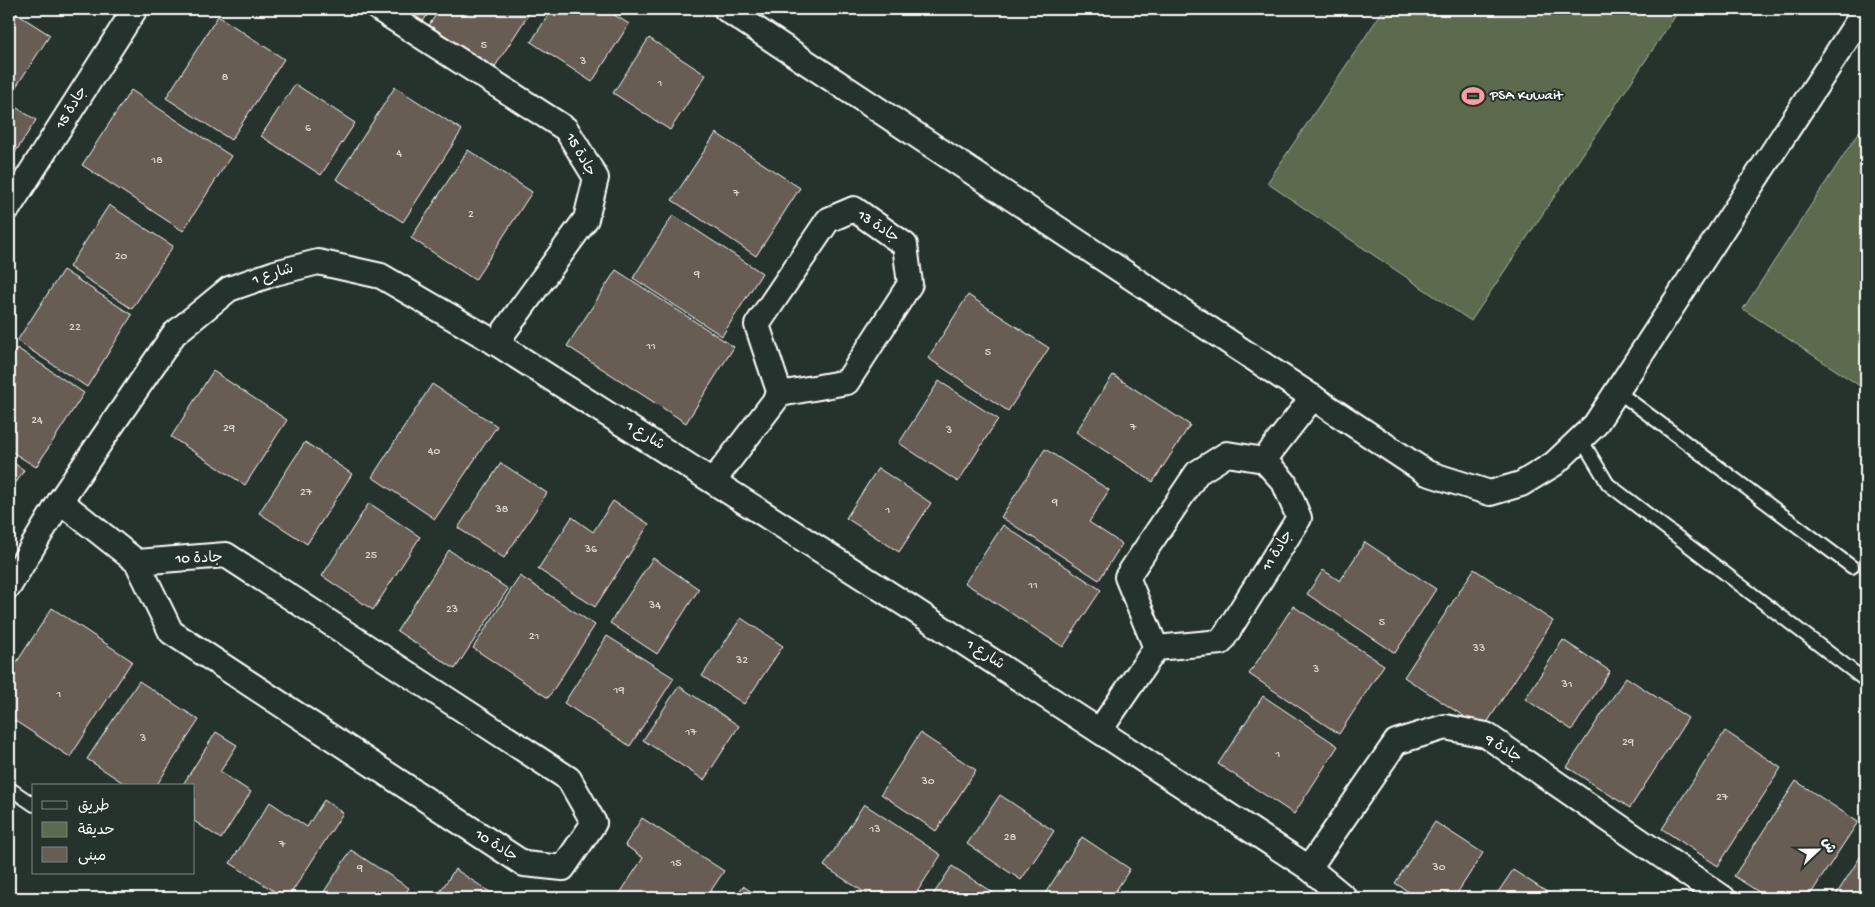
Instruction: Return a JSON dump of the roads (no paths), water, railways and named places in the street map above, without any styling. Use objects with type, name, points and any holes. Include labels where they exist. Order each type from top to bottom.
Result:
[{"type":"street","name":"جادة 15","points":[[9,207],[135,9]]},
{"type":"street","name":"جادة 15","points":[[378,9],[566,129],[596,178],[586,219],[496,343]]},
{"type":"street","points":[[726,9],[1427,472],[1490,493],[1521,484],[1554,464],[1595,425],[1866,9]]},
{"type":"street","name":"جادة 13","points":[[854,209],[905,245],[910,284],[847,382],[780,394],[757,325],[828,220],[854,209]]},
{"type":"street","name":"شارع 1","points":[[9,586],[60,501],[174,334],[229,289],[275,273],[318,262],[381,276],[496,343],[714,480],[1309,868],[1345,898]]},
{"type":"street","points":[[714,480],[780,394]]},
{"type":"street","points":[[1100,730],[1156,648],[1127,576],[1197,473],[1227,454],[1264,460],[1313,398]]},
{"type":"street","name":"جادة 11","points":[[1156,648],[1220,642],[1299,518],[1284,482],[1264,460]]},
{"type":"street","name":"جادة 10","points":[[60,501],[137,562],[171,632],[524,864],[563,868],[594,823],[569,779],[226,555],[137,562]]},
{"type":"street","name":"جادة 9","points":[[1309,868],[1396,742],[1445,728],[1486,735],[1723,898]]},
{"type":"lane","points":[[1617,391],[1852,567]]},
{"type":"lane","points":[[1580,439],[1608,484],[1866,681]]},
{"type":"lane","points":[[9,788],[32,804]]},
{"type":"place","name":"PSA Kuwait","points":[[1473,96]]}]
